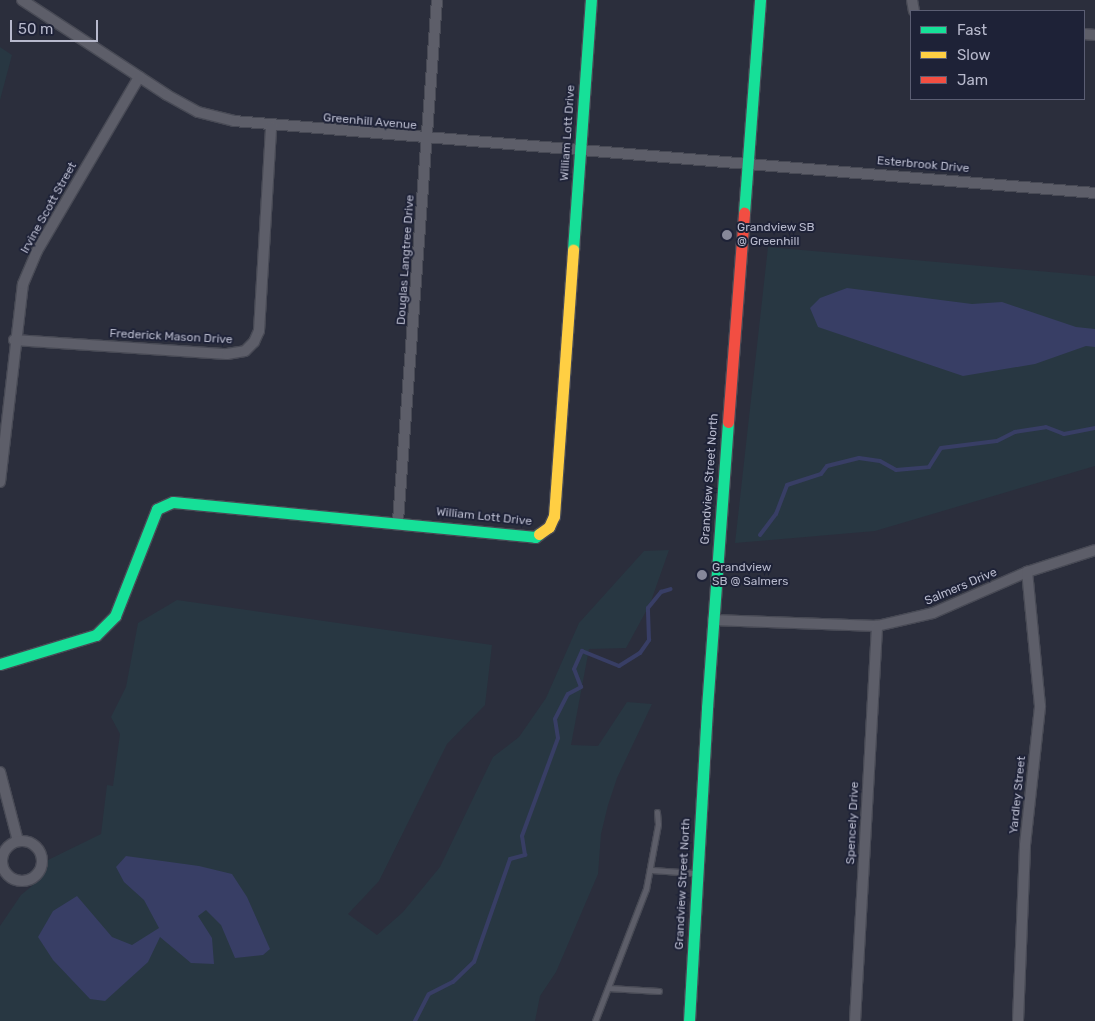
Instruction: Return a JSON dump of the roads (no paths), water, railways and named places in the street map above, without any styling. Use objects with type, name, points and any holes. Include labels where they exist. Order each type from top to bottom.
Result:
[{"type":"street","name":"Greenhill Avenue","points":[[22,0],[139,77],[198,112],[271,126],[749,163]]},
{"type":"street","name":"Douglas Langtree Drive","points":[[398,521],[437,0]]},
{"type":"street","name":"William Lott Drive","points":[[0,664],[96,635],[115,616],[158,509],[173,502],[398,521],[535,537],[549,527],[554,516],[591,0]]},
{"type":"street","name":"Grandview Street North","points":[[689,1021],[713,620],[760,0]]},
{"type":"street","name":"Irvine Scott Street","points":[[0,482],[14,340],[23,284],[37,251],[139,77]]},
{"type":"street","name":"Frederick Mason Drive","points":[[14,340],[227,354],[245,351],[254,342],[259,331],[271,126]]},
{"type":"street","name":"Esterbrook Drive","points":[[749,163],[1095,193]]},
{"type":"street","name":"Salmers Drive","points":[[713,620],[877,626],[934,613],[1027,572],[1095,550]]},
{"type":"street","name":"Yardley Street","points":[[1018,1021],[1025,845],[1040,706],[1027,572]]},
{"type":"street","name":"Spencely Drive","points":[[855,1021],[877,626]]},
{"type":"street","points":[[0,772],[18,841]]},
{"type":"lane","points":[[595,1021],[651,870],[657,812]]},
{"type":"lane","points":[[651,870],[698,873]]},
{"type":"lane","points":[[608,988],[660,991]]},
{"type":"water","points":[[847,288],[972,304],[1002,302],[1076,327],[1095,329],[1095,347],[1086,346],[1035,364],[963,376],[818,327],[810,308],[820,298]]},
{"type":"water","points":[[126,856],[199,866],[232,874],[247,897],[270,949],[263,955],[235,958],[221,925],[206,910],[198,916],[212,938],[214,964],[191,963],[160,937],[148,962],[105,1001],[90,999],[53,960],[38,937],[53,911],[77,896],[112,937],[132,945],[159,928],[144,900],[124,882],[116,867]]},
{"type":"waterway","points":[[760,535],[776,514],[787,485],[821,474],[827,466],[859,458],[880,461],[896,470],[929,467],[941,448],[997,441],[1015,432],[1046,427],[1064,434],[1095,428]]},
{"type":"waterway","points":[[415,1021],[429,994],[453,982],[474,962],[510,859],[525,855],[522,836],[558,738],[555,719],[568,694],[581,687],[574,669],[582,651],[619,666],[640,653],[649,640],[648,608],[661,592],[671,589]]},
{"type":"place","name":"Grandview SB @ Greenhill","points":[[727,235]]},
{"type":"place","name":"Grandview SB @ Salmers","points":[[702,575]]}]
